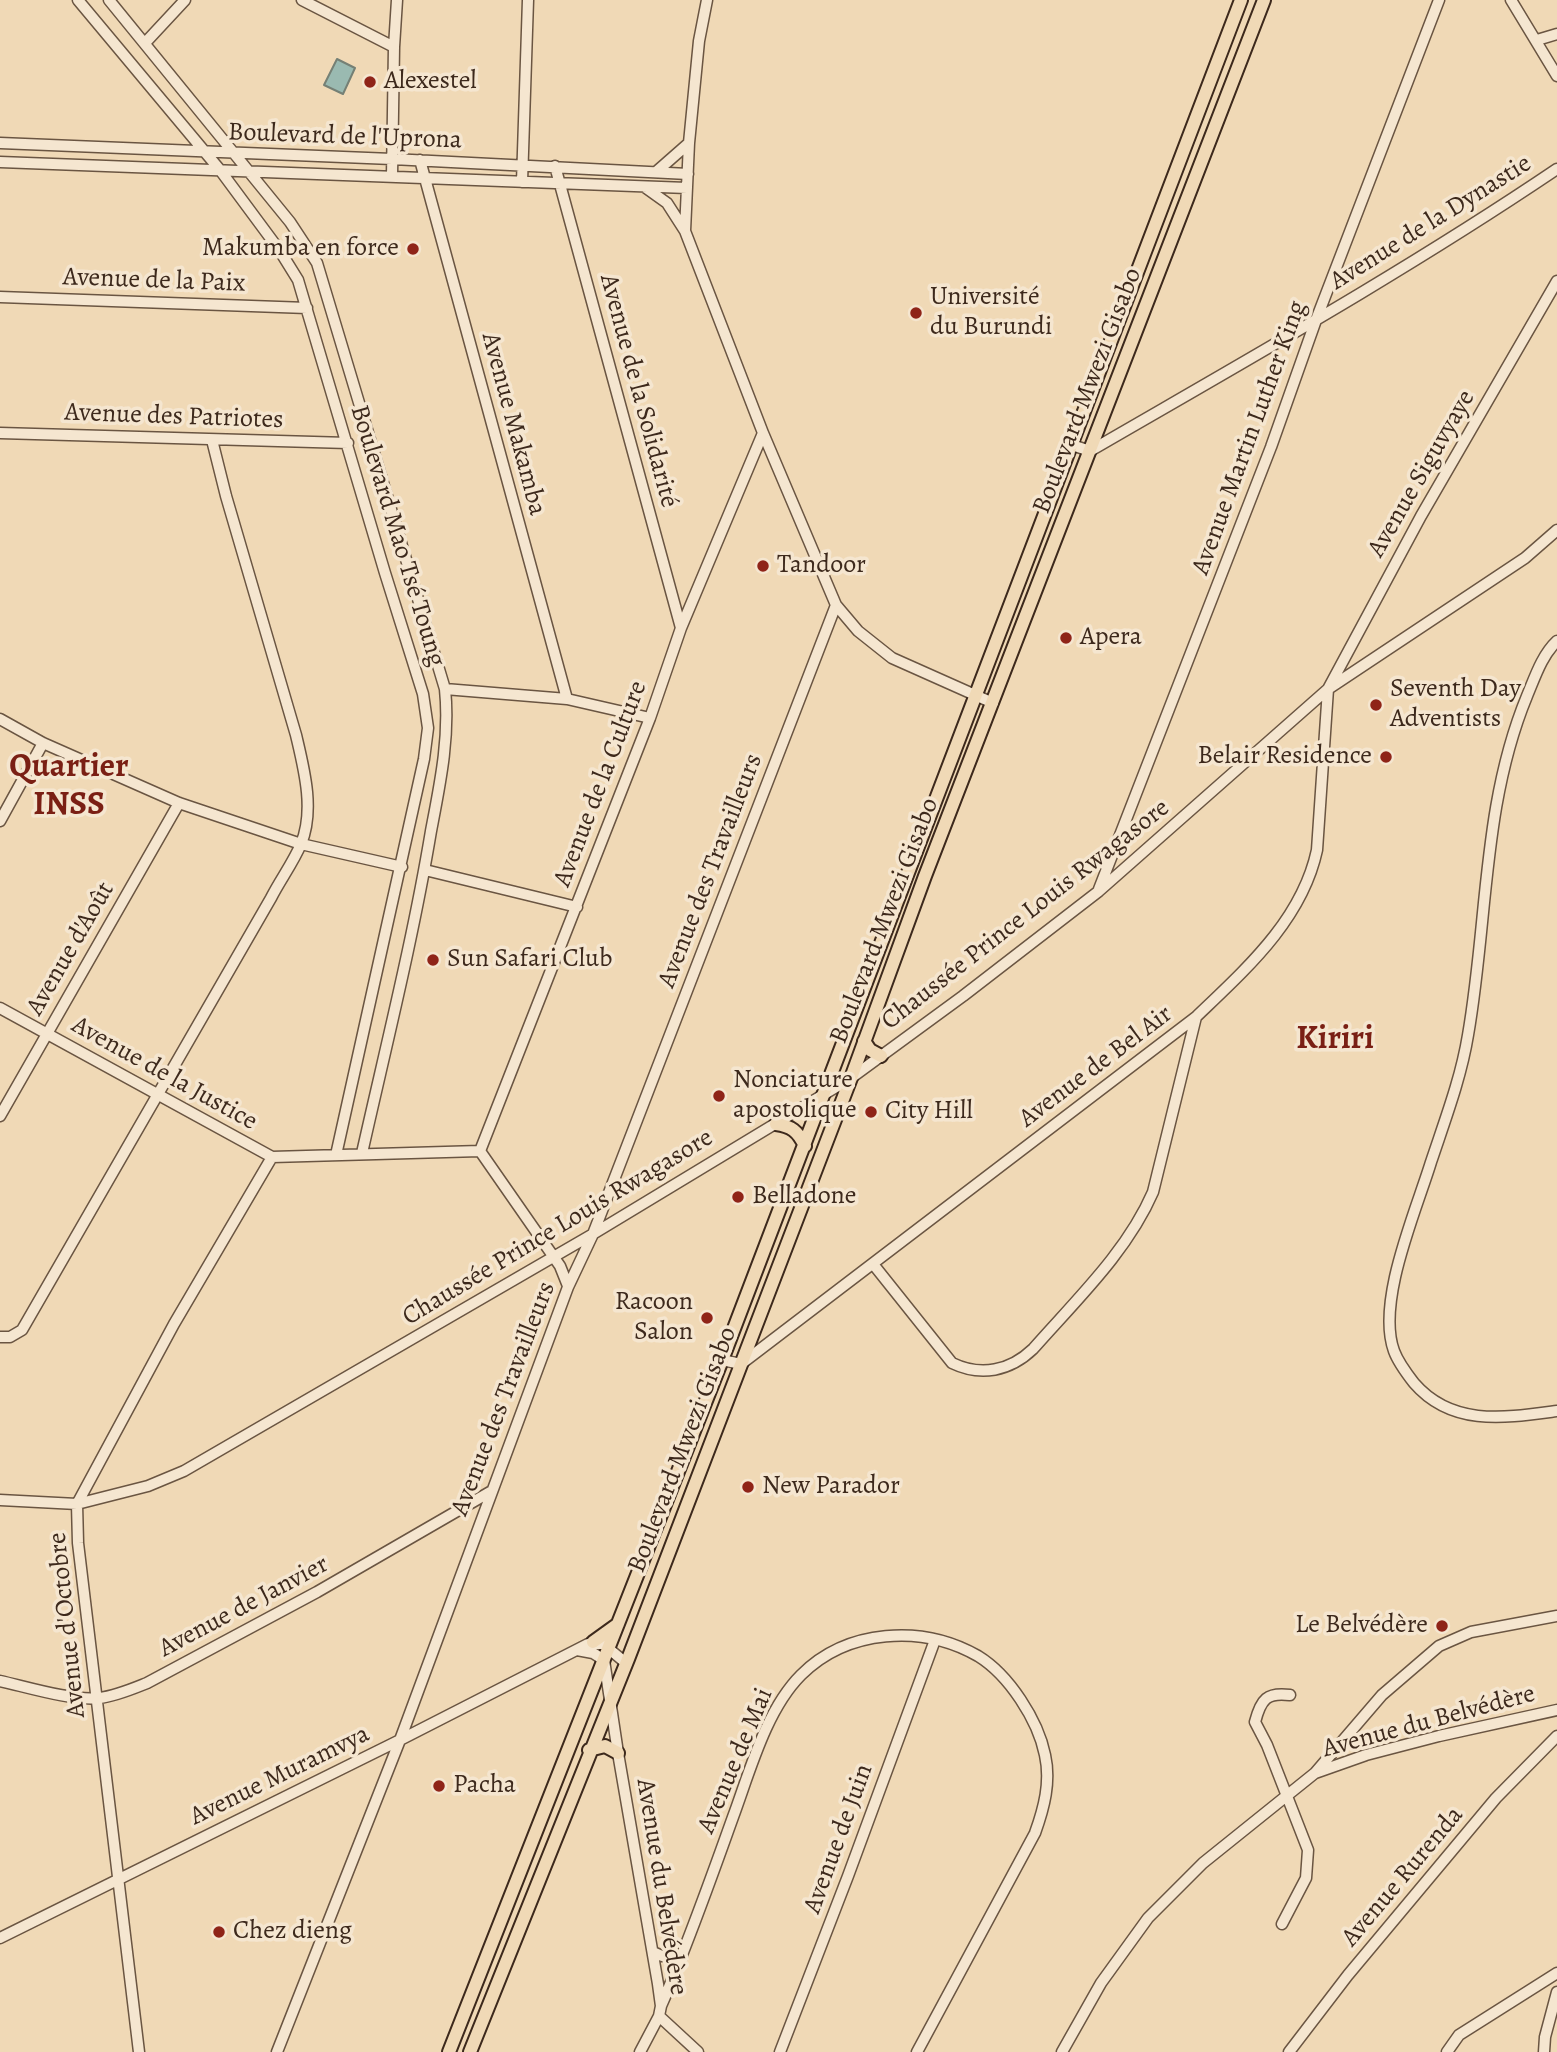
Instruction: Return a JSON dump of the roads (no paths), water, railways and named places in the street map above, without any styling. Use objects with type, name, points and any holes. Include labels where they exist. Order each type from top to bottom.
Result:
[{"type":"main road","name":"Boulevard Mwezi Gisabo","points":[[449,2052],[621,1622],[805,1146],[1241,0]]},
{"type":"main road","name":"Boulevard Mwezi Gisabo","points":[[470,2052],[626,1663],[851,1077],[925,876],[1264,0]]},
{"type":"main road","points":[[1165,202],[1182,211]]},
{"type":"main road","points":[[908,870],[925,876]]},
{"type":"main road","points":[[864,1041],[870,1050],[881,1056]]},
{"type":"main road","points":[[776,1124],[796,1131],[805,1146]]},
{"type":"main road","points":[[593,1642],[621,1622]]},
{"type":"main road","points":[[589,1750],[606,1746],[618,1754]]},
{"type":"main road","points":[[493,1942],[510,1949]]},
{"type":"street","name":"Boulevard Mao Tsé Toung","points":[[78,0],[206,152],[298,281],[423,694],[429,728],[424,759],[336,1155]]},
{"type":"street","name":"Boulevard Mao Tsé Toung","points":[[109,0],[290,222],[317,263],[445,689],[447,728],[425,870],[362,1153]]},
{"type":"street","points":[[145,43],[185,0]]},
{"type":"street","points":[[302,0],[394,47]]},
{"type":"street","points":[[392,176],[397,0]]},
{"type":"street","points":[[522,182],[528,0]]},
{"type":"street","points":[[685,231],[689,143],[699,41],[707,0]]},
{"type":"street","name":"Avenue Martin Luther King","points":[[1099,891],[1440,0]]},
{"type":"street","points":[[1511,0],[1557,76]]},
{"type":"street","points":[[1537,40],[1557,34]]},
{"type":"street","name":"Boulevard de l'Uprona","points":[[0,143],[688,174]]},
{"type":"street","points":[[656,173],[689,143]]},
{"type":"street","name":"Avenue Makamba","points":[[420,160],[567,699]]},
{"type":"street","name":"Boulevard de l'Uprona","points":[[0,162],[687,188]]},
{"type":"street","name":"Avenue de la Solidarité","points":[[555,166],[681,628]]},
{"type":"street","name":"Avenue de la Dynastie","points":[[1090,451],[1316,320],[1482,219],[1557,169]]},
{"type":"street","points":[[646,188],[667,203],[685,231],[763,433],[836,605],[858,631],[892,658],[993,703]]},
{"type":"street","name":"Avenue Siguvyaye","points":[[1328,689],[1420,516],[1557,281]]},
{"type":"street","name":"Avenue de la Paix","points":[[0,297],[307,308]]},
{"type":"street","name":"Avenue des Patriotes","points":[[0,433],[348,443]]},
{"type":"street","name":"Avenue de la Culture","points":[[480,1151],[650,718],[681,628],[763,433]]},
{"type":"street","points":[[0,1337],[10,1337],[22,1330],[301,844],[307,822],[307,801],[299,746],[212,440]]},
{"type":"street","points":[[1072,445],[1090,451]]},
{"type":"street","name":"Chaussée Prince Louis Rwagasore","points":[[0,1500],[77,1504],[148,1486],[184,1471],[593,1234],[824,1095],[963,996],[1099,891],[1328,689],[1525,558],[1557,530]]},
{"type":"street","name":"Avenue des Travailleurs","points":[[277,2052],[400,1740],[568,1287],[593,1234],[836,605]]},
{"type":"street","points":[[1557,641],[1541,663],[1517,720],[1504,765],[1494,814],[1464,1055],[1400,1260],[1391,1299],[1389,1327],[1395,1352],[1407,1374],[1427,1398],[1450,1410],[1473,1415],[1513,1417],[1557,1411]]},
{"type":"street","points":[[445,689],[567,699],[650,718]]},
{"type":"street","name":"Avenue de Bel Air","points":[[741,1364],[1196,1017],[1251,964],[1274,937],[1313,870],[1319,832],[1328,689]]},
{"type":"street","points":[[0,719],[43,743],[179,803],[301,844],[402,867]]},
{"type":"street","points":[[0,821],[43,743]]},
{"type":"street","name":"Avenue d'Août","points":[[0,1116],[179,803]]},
{"type":"street","points":[[425,870],[577,907]]},
{"type":"street","name":"Avenue de la Justice","points":[[0,1007],[272,1157]]},
{"type":"street","points":[[873,1264],[952,1363],[964,1369],[982,1370],[1003,1368],[1019,1362],[1116,1253],[1144,1214],[1157,1180],[1196,1017]]},
{"type":"street","points":[[272,1157],[480,1151],[566,1277],[568,1287]]},
{"type":"street","name":"Avenue d'Octobre","points":[[139,2052],[78,1543],[77,1504],[174,1324],[272,1157]]},
{"type":"street","points":[[722,1360],[741,1364]]},
{"type":"street","name":"Avenue de Janvier","points":[[0,1681],[77,1697],[98,1698],[147,1683],[317,1592],[491,1492]]},
{"type":"street","points":[[1315,1773],[1382,1695],[1439,1646],[1471,1632],[1557,1616]]},
{"type":"street","name":"Avenue de Mai","points":[[640,2052],[682,1957],[776,1707],[789,1688],[821,1658],[861,1640],[914,1635],[978,1657],[1017,1694],[1034,1722],[1045,1755],[1047,1780],[1044,1808],[1035,1833],[917,2052]]},
{"type":"street","name":"Avenue de Juin","points":[[780,2052],[935,1640]]},
{"type":"street","points":[[593,1642],[607,1654],[626,1663]]},
{"type":"street","name":"Avenue Muramvya","points":[[0,1938],[593,1642]]},
{"type":"street","points":[[576,1650],[607,1654]]},
{"type":"street","points":[[607,1654],[611,1699]]},
{"type":"street","points":[[1282,1924],[1306,1878],[1308,1861],[1305,1839],[1255,1722],[1268,1696],[1275,1693],[1290,1695]]},
{"type":"street","name":"Avenue du Belvédère","points":[[611,1699],[618,1754],[653,1952],[660,2011],[698,2052]]},
{"type":"street","name":"Avenue du Belvédère","points":[[1062,2052],[1107,1974],[1148,1918],[1203,1863],[1315,1773],[1366,1755],[1557,1710]]},
{"type":"street","name":"Avenue Rurenda","points":[[1289,2052],[1348,1975],[1496,1798],[1557,1736]]},
{"type":"street","points":[[653,1952],[662,1956],[682,1957]]},
{"type":"street","points":[[1447,2052],[1459,2035],[1557,1973]]},
{"type":"street","points":[[1544,2052],[1545,2037],[1557,1992]]},
{"type":"water","points":[[337,59],[355,68],[343,94],[324,85]]},
{"type":"place","name":"Alexestel","points":[[370,82]]},
{"type":"place","name":"Makumba en force","points":[[413,249]]},
{"type":"place","name":"Université du Burundi","points":[[916,313]]},
{"type":"place","name":"Tandoor","points":[[763,566]]},
{"type":"place","name":"Apera","points":[[1066,638]]},
{"type":"place","name":"Seventh Day Adventists","points":[[1376,705]]},
{"type":"place","name":"Belair Residence","points":[[1386,757]]},
{"type":"place","name":"Sun Safari Club","points":[[433,960]]},
{"type":"place","name":"Nonciature apostolique","points":[[719,1096]]},
{"type":"place","name":"City Hill","points":[[871,1112]]},
{"type":"place","name":"Belladone","points":[[738,1197]]},
{"type":"place","name":"Racoon Salon","points":[[707,1318]]},
{"type":"place","name":"New Parador","points":[[748,1487]]},
{"type":"place","name":"Le Belvédère","points":[[1442,1626]]},
{"type":"place","name":"Pacha","points":[[439,1786]]},
{"type":"place","name":"Chez dieng","points":[[219,1932]]},
{"type":"district","name":"Quartier INSS","points":[[69,787]]},
{"type":"district","name":"Kiriri","points":[[1335,1040]]}]
